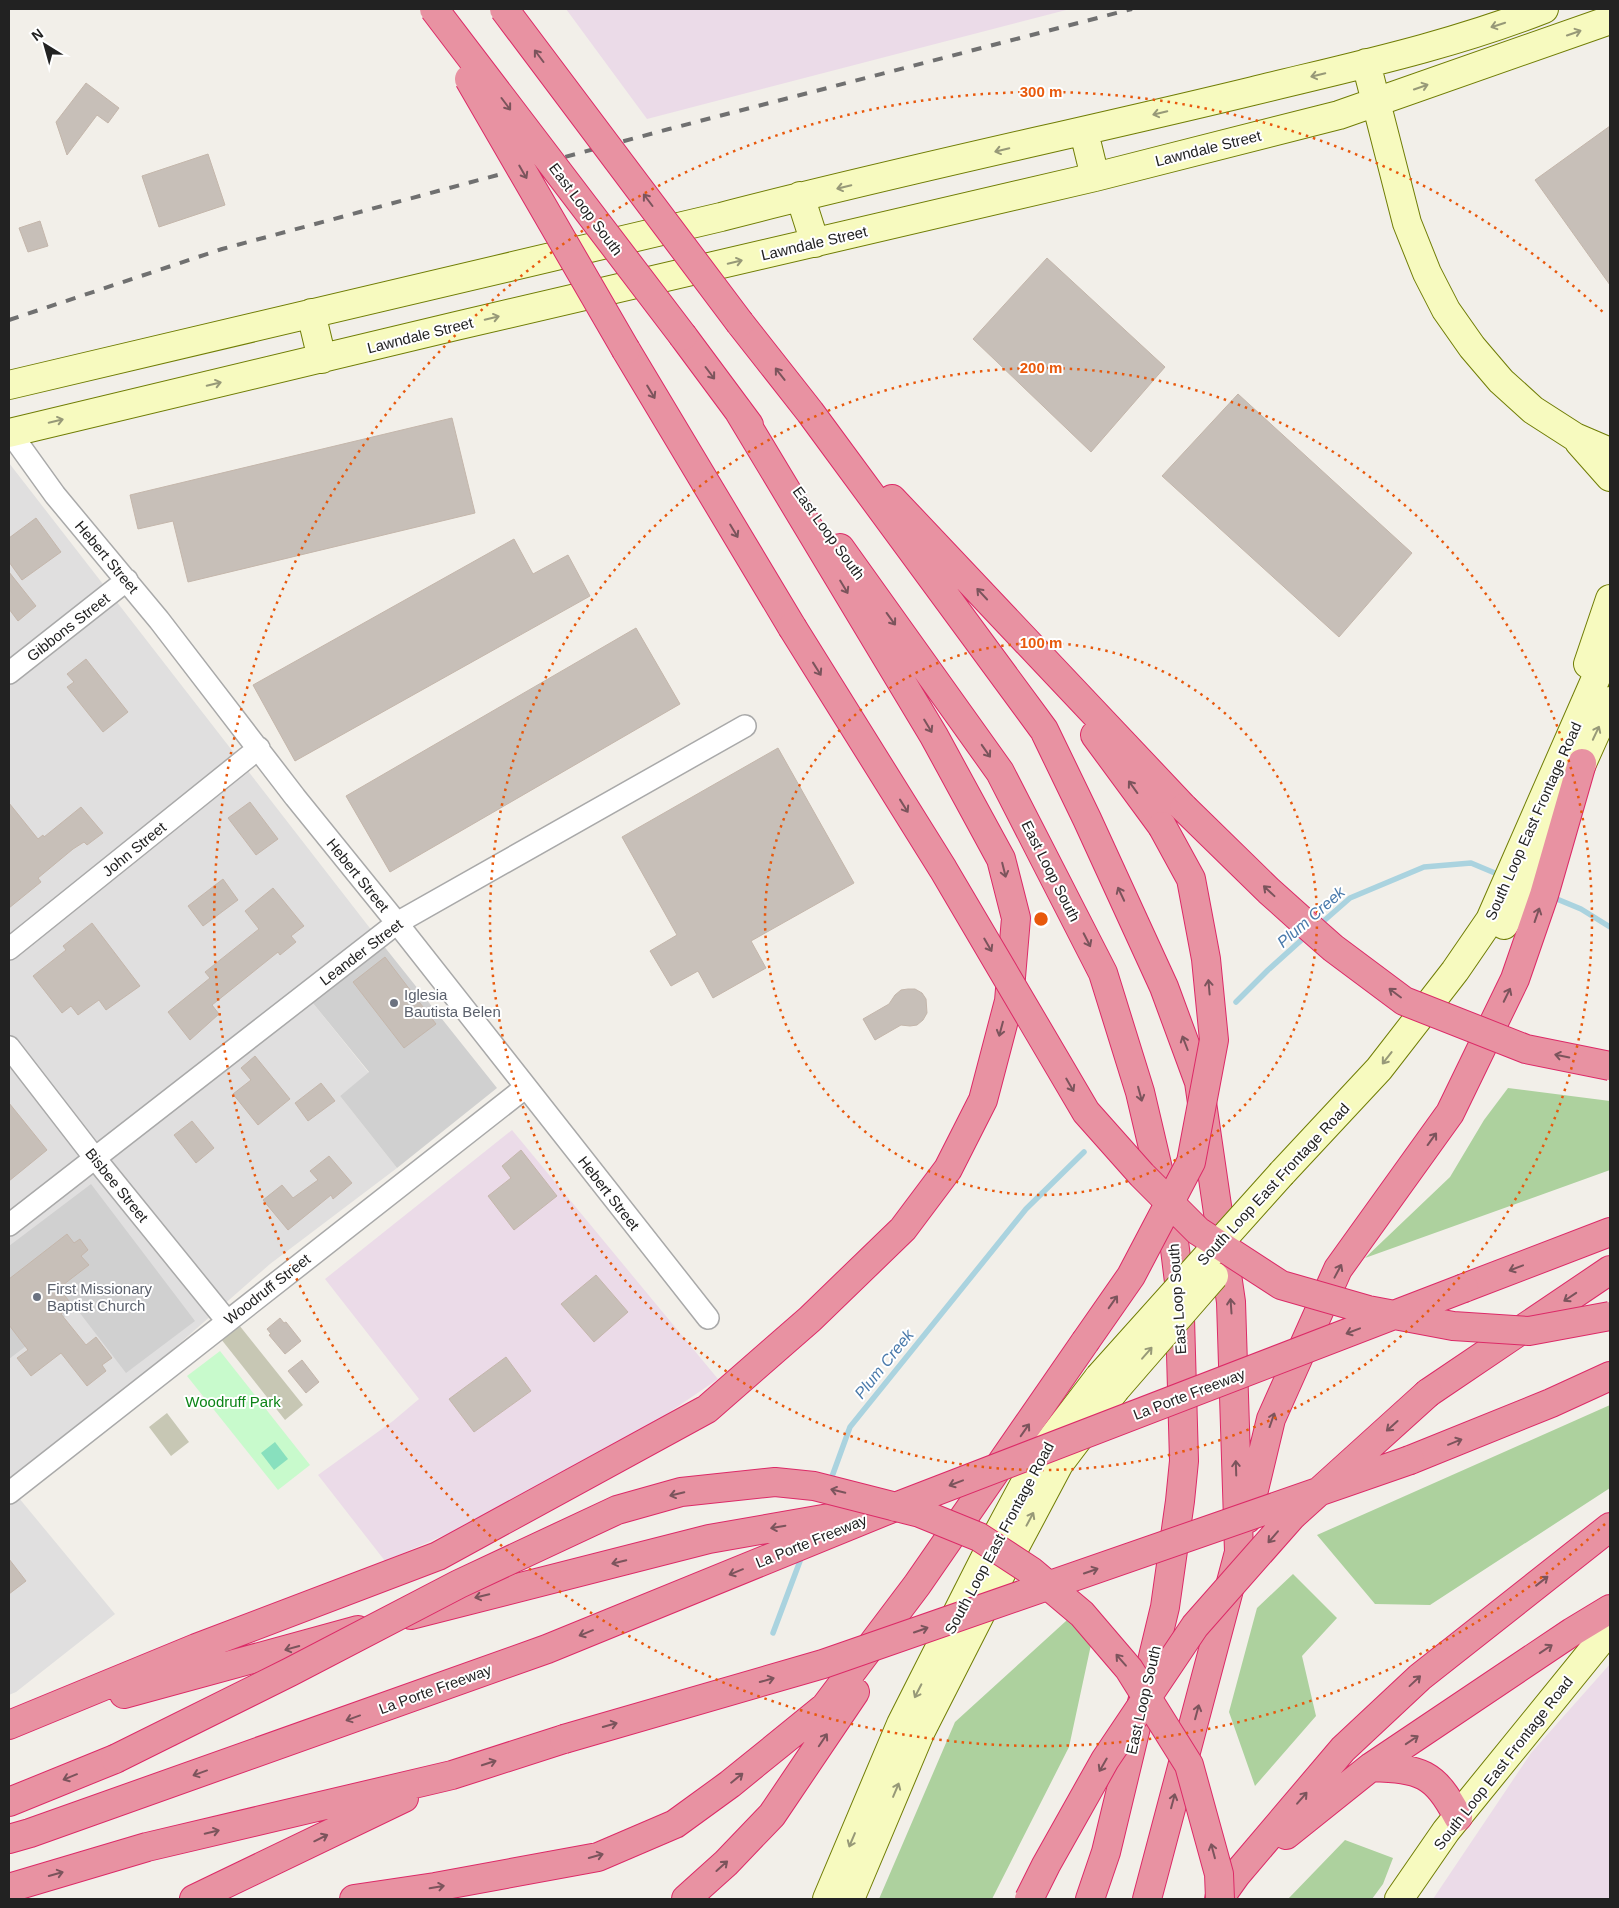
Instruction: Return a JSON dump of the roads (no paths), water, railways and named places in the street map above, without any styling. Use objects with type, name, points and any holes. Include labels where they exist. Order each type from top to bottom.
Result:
[{"type":"highway","points":[[428,9],[626,350],[792,627],[943,869],[1086,1112],[1142,1175],[1198,1231],[1281,1284],[1368,1310],[1453,1326],[1529,1331],[1610,1316]]},
{"type":"highway","name":"East Loop South","points":[[434,9],[738,410],[1000,772],[1103,973],[1140,1092],[1161,1175],[1173,1233],[1179,1282],[1184,1461],[1165,1607],[1106,1852],[1090,1899]]},
{"type":"highway","points":[[504,9],[740,323],[810,412],[1044,730],[1164,987],[1198,1082],[1231,1302],[1239,1552]]},
{"type":"highway","points":[[9,1725],[196,1648],[438,1556],[707,1409],[810,1319],[903,1229],[948,1169],[983,1100],[1009,1001],[1016,918],[1001,859],[934,736],[738,410]]},
{"type":"highway","points":[[810,412],[1184,808],[1269,892],[1334,948],[1404,1001],[1526,1049],[1610,1066]]},
{"type":"highway","points":[[354,1899],[435,1887],[598,1857],[675,1824],[730,1784],[825,1707],[917,1585],[1131,1276],[1191,1162],[1214,1040],[1206,959],[1191,879],[1162,826],[1015,630]]},
{"type":"highway","points":[[1147,1899],[1239,1552],[1271,1419],[1338,1269],[1450,1113],[1515,979],[1521,961],[1544,842],[1582,763]]},
{"type":"highway","name":"La Porte Freeway","points":[[9,1838],[30,1833],[548,1649],[895,1507],[1610,1232]]},
{"type":"highway","points":[[1029,1899],[1046,1865],[1106,1760],[1196,1626],[1292,1516],[1428,1393],[1610,1270]]},
{"type":"highway","points":[[9,1888],[147,1848],[452,1775],[564,1739],[823,1664],[1410,1460],[1551,1403],[1610,1376]]},
{"type":"highway","points":[[9,1802],[115,1759],[290,1672],[459,1584],[617,1510],[681,1492],[776,1482],[814,1486],[920,1513],[979,1537],[1031,1570],[1082,1614],[1129,1669],[1189,1765],[1219,1874],[1220,1899]]},
{"type":"highway","points":[[9,1725],[530,1584],[709,1539],[895,1507]]},
{"type":"highway","points":[[1220,1899],[1236,1875],[1344,1749],[1420,1677],[1610,1527]]},
{"type":"highway","points":[[686,1899],[726,1863],[772,1815],[847,1705],[917,1585]]},
{"type":"highway","points":[[1236,1875],[1371,1767],[1572,1632],[1610,1609]]},
{"type":"highway","points":[[1371,1767],[1396,1768],[1425,1775],[1438,1786],[1449,1800],[1458,1817]]},
{"type":"highway","points":[[194,1899],[452,1775]]},
{"type":"main road","points":[[9,385],[721,217],[800,196],[1084,132],[1366,63],[1448,42],[1544,9]]},
{"type":"main road","name":"Lawndale Street","points":[[9,432],[1095,177],[1351,112],[1610,20]]},
{"type":"main road","points":[[1366,63],[1407,223],[1427,274],[1446,310],[1472,347],[1501,381],[1533,410],[1575,437],[1610,452]]},
{"type":"main road","points":[[1084,132],[1095,177]]},
{"type":"main road","points":[[800,196],[815,243]]},
{"type":"main road","points":[[311,313],[322,359]]},
{"type":"main road","points":[[1575,437],[1610,477]]},
{"type":"main road","points":[[1573,733],[1583,679],[1610,600]]},
{"type":"main road","name":"South Loop East Frontage Road","points":[[827,1899],[901,1724],[989,1550],[1041,1453],[1107,1383],[1197,1294],[1289,1179],[1392,1080],[1470,982],[1477,953],[1527,886],[1544,842],[1573,733],[1610,646]]},
{"type":"main road","name":"South Loop East Frontage Road","points":[[1582,763],[1610,701]]},
{"type":"main road","name":"South Loop East Frontage Road","points":[[850,1899],[920,1733],[1059,1464],[1107,1383]]},
{"type":"main road","name":"South Loop East Frontage Road","points":[[1399,1899],[1458,1817],[1610,1629]]},
{"type":"street","name":"Hebert Street","points":[[9,432],[55,495],[127,580],[295,797],[397,923],[708,1318]]},
{"type":"street","name":"Gibbons Street","points":[[9,673],[127,580]]},
{"type":"street","name":"Leander Street","points":[[9,1225],[397,923],[745,726]]},
{"type":"street","name":"John Street","points":[[9,949],[258,748]]},
{"type":"street","name":"Bisbee Street","points":[[9,1047],[94,1157],[226,1321]]},
{"type":"street","name":"Woodruff Street","points":[[9,1494],[226,1321],[526,1087]]},
{"type":"waterway","name":"Plum Creek","points":[[1318,926],[1350,898],[1424,867],[1471,863],[1502,876]]},
{"type":"waterway","name":"Plum Creek","points":[[1552,897],[1581,909],[1610,927]]},
{"type":"waterway","name":"Plum Creek","points":[[1236,1002],[1307,935]]},
{"type":"waterway","name":"Plum Creek","points":[[830,1482],[850,1427],[1026,1209],[1084,1152]]},
{"type":"waterway","name":"Plum Creek","points":[[773,1633],[803,1553]]},
{"type":"railway","points":[[9,320],[222,249],[669,129],[1132,9]]},
{"type":"place","name":"Iglesia Bautista Belen","points":[[394,1003]]},
{"type":"place","name":"First Missionary Baptist Church","points":[[37,1297]]},
{"type":"park label","name":"Woodruff Park","points":[[233,1401]]}]
